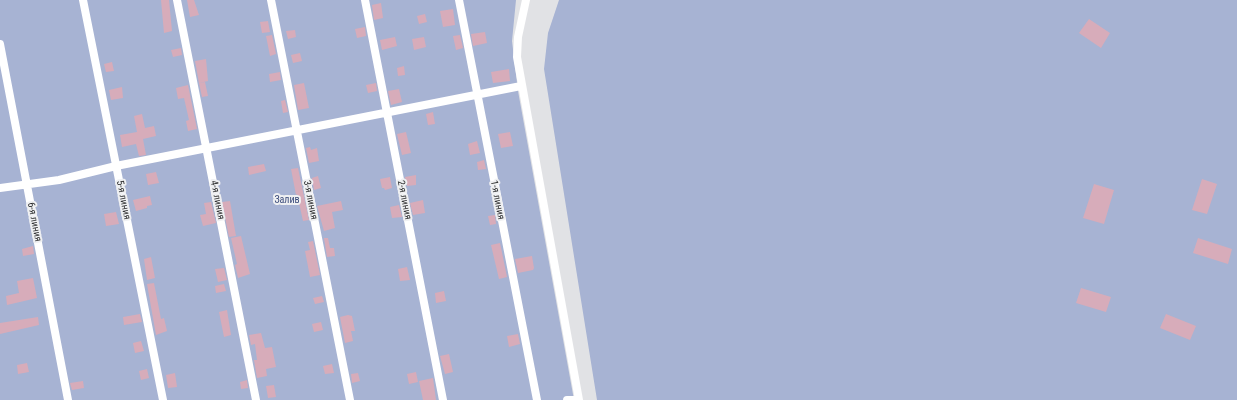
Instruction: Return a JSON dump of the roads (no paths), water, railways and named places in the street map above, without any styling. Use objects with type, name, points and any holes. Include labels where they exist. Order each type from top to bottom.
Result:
[{"type":"street","name":"5-я линия","points":[[83,0],[163,400]]},
{"type":"street","name":"4-я линия","points":[[177,0],[256,400]]},
{"type":"street","name":"3-я линия","points":[[271,0],[350,400]]},
{"type":"street","name":"2-я линия","points":[[365,0],[443,400]]},
{"type":"street","name":"1-я линия","points":[[459,0],[537,400]]},
{"type":"street","points":[[526,0],[518,37],[517,56],[521,86],[579,400],[567,400]]},
{"type":"street","name":"6-я линия","points":[[0,44],[68,400]]},
{"type":"street","points":[[0,188],[26,183],[59,180],[116,166],[521,86]]},
{"type":"park label","name":"Залив","points":[[287,200]]}]
